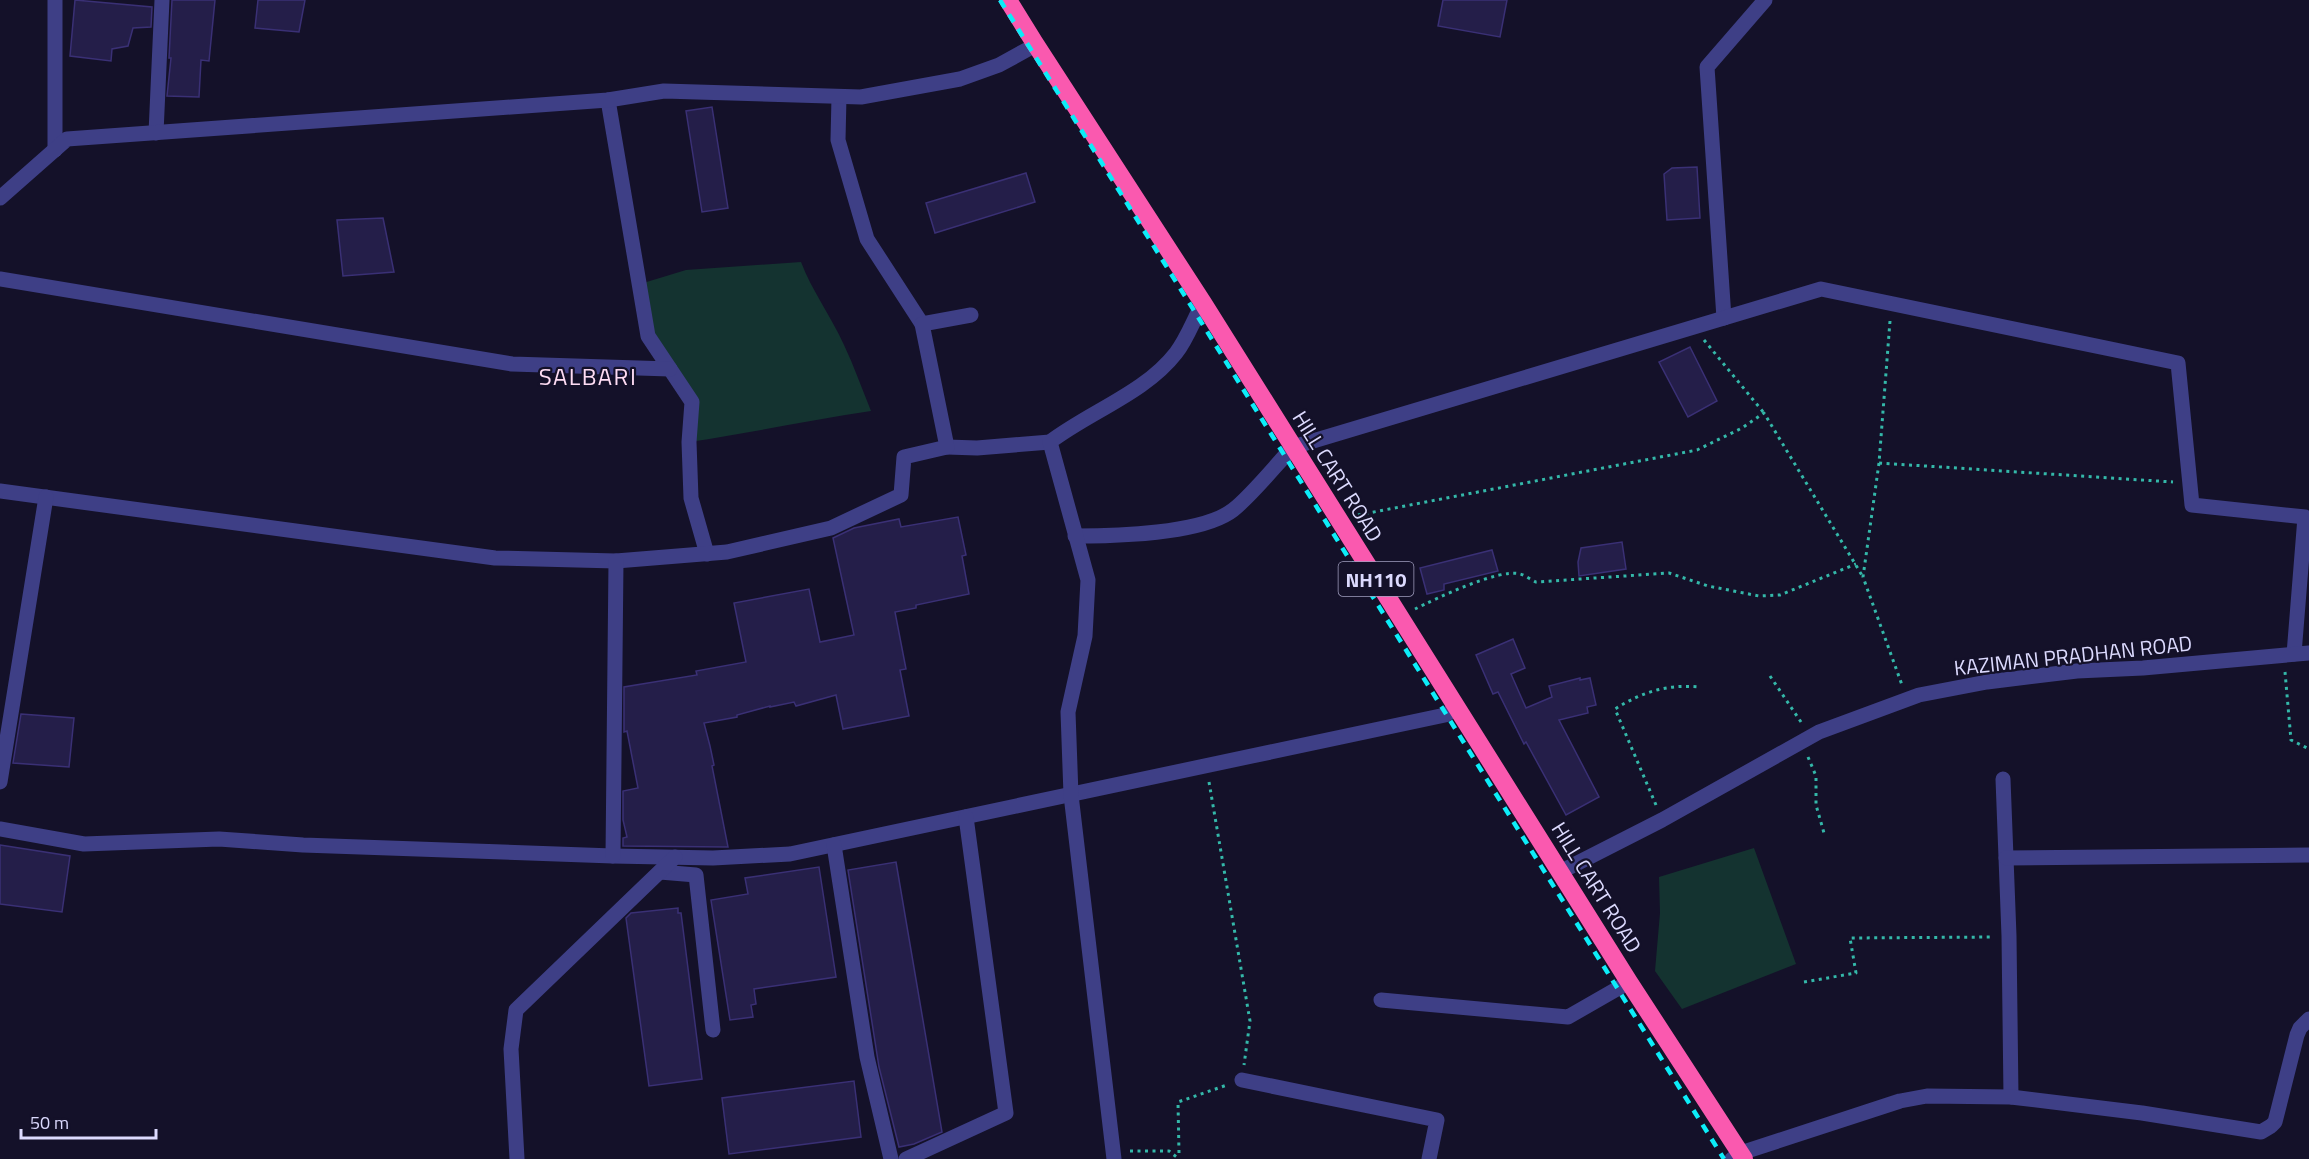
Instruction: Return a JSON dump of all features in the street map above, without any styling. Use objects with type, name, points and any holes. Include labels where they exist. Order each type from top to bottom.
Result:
[{"type":"highway","name":"HILL CART ROAD","points":[[1008,0],[1203,303],[1739,1157]]},
{"type":"street","points":[[55,0],[55,150]]},
{"type":"street","points":[[156,133],[162,0]]},
{"type":"street","points":[[1724,318],[1707,67],[1765,0]]},
{"type":"street","points":[[0,198],[67,139],[608,100],[664,91],[861,97],[960,79],[999,65],[1030,48],[1034,42]]},
{"type":"street","points":[[839,97],[838,141],[867,238],[922,324],[947,447]]},
{"type":"street","points":[[608,100],[648,336],[692,402],[689,442],[691,498],[707,554]]},
{"type":"street","points":[[0,279],[512,364],[670,369]]},
{"type":"street","points":[[1075,536],[1113,536],[1174,530],[1211,521],[1232,511],[1293,447],[1821,289],[2178,363],[2192,505],[2305,517],[2296,654]]},
{"type":"street","points":[[0,490],[495,558],[616,561],[727,552],[831,528],[901,495],[904,457],[947,447],[977,448],[1050,442],[1072,425],[1154,376],[1177,351],[1203,303]]},
{"type":"street","points":[[922,324],[971,315]]},
{"type":"street","points":[[1050,442],[1088,580],[1085,636],[1068,712],[1071,795],[1114,1155]]},
{"type":"street","points":[[0,782],[46,497]]},
{"type":"street","points":[[613,856],[616,561]]},
{"type":"street","name":"KAZIMAN PRADHAN ROAD","points":[[1560,872],[1662,820],[1806,739],[1907,699],[1987,681],[2077,671],[2143,668],[2296,654]]},
{"type":"street","points":[[0,830],[84,844],[219,839],[303,845],[675,858],[790,854],[1445,715],[1457,708]]},
{"type":"street","points":[[2002,778],[2009,936],[2011,1097]]},
{"type":"street","points":[[906,1159],[1006,1113],[966,817]]},
{"type":"street","points":[[834,845],[867,1058],[891,1159]]},
{"type":"street","points":[[2006,858],[2309,855]]},
{"type":"street","points":[[517,1159],[511,1049],[516,1010],[675,858]]},
{"type":"street","points":[[660,872],[696,875],[713,1030]]},
{"type":"street","points":[[1381,1000],[1568,1017],[1629,982]]},
{"type":"street","points":[[1739,1157],[1911,1098],[2011,1097],[2142,1113],[2261,1132],[2275,1122],[2297,1035],[2309,1019]]},
{"type":"street","points":[[1242,1080],[1437,1120],[1429,1159]]},
{"type":"path","points":[[1863,577],[1879,463],[1891,304]]},
{"type":"path","points":[[1693,327],[1764,413],[1856,564],[1863,577],[1907,699]]},
{"type":"path","points":[[1338,519],[1697,450],[1742,428],[1764,413]]},
{"type":"path","points":[[1879,463],[2190,483]]},
{"type":"path","points":[[1400,616],[1485,579],[1518,573],[1536,582],[1669,573],[1708,586],[1759,596],[1780,595],[1856,564]]},
{"type":"path","points":[[2296,654],[2291,740],[2309,749]]},
{"type":"path","points":[[1770,676],[1806,739],[1816,776],[1816,805],[1824,833]]},
{"type":"path","points":[[1662,820],[1615,710],[1634,697],[1677,685],[1699,687]]},
{"type":"path","points":[[1179,1153],[1178,1102],[1242,1080],[1250,1021],[1206,766]]},
{"type":"path","points":[[1804,982],[1856,973],[1850,938],[2009,936]]},
{"type":"path","points":[[1114,1155],[1169,1152],[1179,1159]]},
{"type":"green space","points":[[801,262],[844,345],[871,411],[689,442],[692,402],[648,336],[640,284],[686,270]]},
{"type":"green space","points":[[1754,848],[1796,964],[1682,1009],[1655,971],[1660,913],[1659,877]]},
{"type":"building","points":[[75,0],[152,7],[151,27],[133,28],[128,46],[112,49],[111,61],[70,56]]},
{"type":"building","points":[[172,0],[215,0],[209,61],[201,60],[199,97],[167,96],[171,58],[169,58]]},
{"type":"building","points":[[258,0],[305,0],[299,32],[255,28]]},
{"type":"building","points":[[1443,0],[1507,0],[1500,37],[1438,26]]},
{"type":"building","points":[[712,107],[728,208],[702,212],[686,111]]},
{"type":"building","points":[[1697,167],[1700,218],[1667,220],[1664,174],[1672,168]]},
{"type":"building","points":[[1026,173],[1035,202],[935,233],[926,203]]},
{"type":"building","points":[[383,218],[394,272],[343,276],[337,220]]},
{"type":"building","points":[[1690,347],[1717,401],[1688,417],[1659,362]]},
{"type":"building","points":[[958,517],[966,555],[962,556],[969,594],[916,605],[916,608],[895,612],[906,669],[900,670],[909,716],[843,729],[836,695],[796,706],[794,702],[770,706],[737,715],[737,717],[704,723],[714,765],[712,766],[728,847],[623,846],[623,838],[627,837],[623,820],[623,791],[638,788],[627,731],[624,732],[624,687],[697,675],[696,671],[746,662],[734,603],[809,589],[820,642],[854,635],[833,538],[854,528],[899,519],[901,527]]},
{"type":"building","points":[[1622,542],[1626,569],[1579,576],[1578,562],[1581,548]]},
{"type":"building","points":[[1492,550],[1498,571],[1444,584],[1444,590],[1427,594],[1420,568]]},
{"type":"building","points":[[1513,639],[1525,668],[1511,674],[1526,708],[1552,697],[1549,686],[1580,678],[1580,680],[1590,678],[1596,705],[1587,707],[1588,713],[1559,720],[1599,797],[1566,815],[1526,742],[1524,744],[1498,692],[1493,694],[1476,655]]},
{"type":"building","points":[[21,714],[74,718],[69,767],[13,763]]},
{"type":"building","points":[[0,845],[70,856],[62,912],[0,904]]},
{"type":"building","points":[[896,862],[942,1132],[914,1144],[899,1147],[879,1067],[848,870]]},
{"type":"building","points":[[819,867],[836,977],[754,989],[756,1004],[751,1005],[753,1017],[730,1020],[711,900],[748,894],[745,878]]},
{"type":"building","points":[[678,908],[678,913],[681,913],[702,1079],[649,1086],[626,918],[631,913]]},
{"type":"building","points":[[854,1081],[861,1137],[729,1154],[722,1098]]},
{"type":"railway","points":[[1000,0],[1724,1159]]},
{"type":"district","name":"SALBARI","points":[[588,376]]}]
